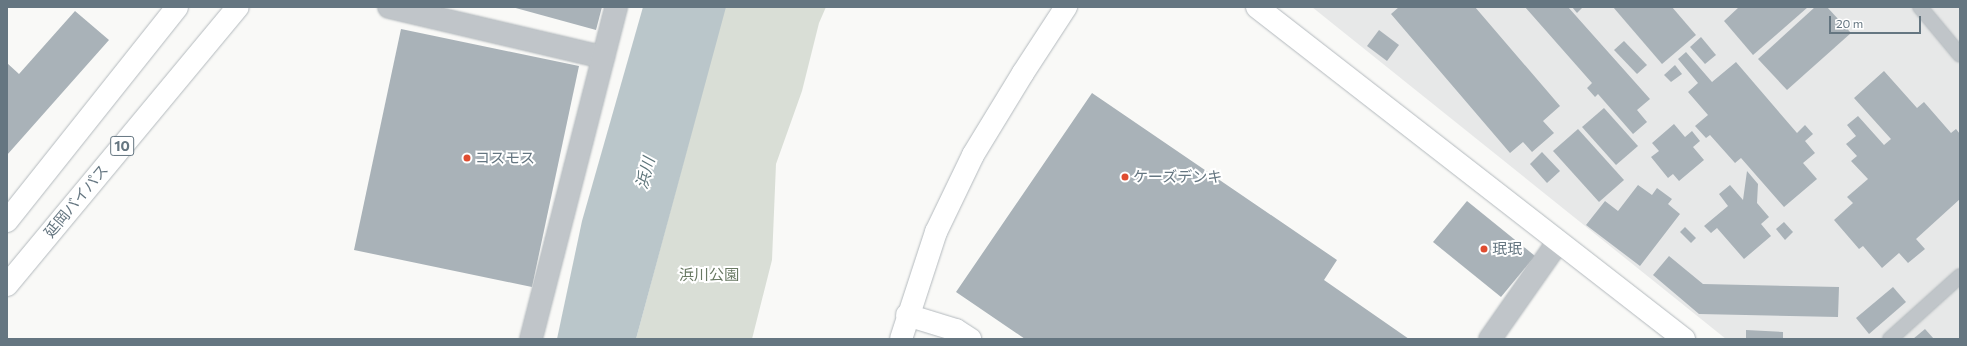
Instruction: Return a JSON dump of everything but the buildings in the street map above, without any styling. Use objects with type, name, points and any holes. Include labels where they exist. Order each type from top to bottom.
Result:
[{"type":"main road","points":[[7,221],[177,7]]},
{"type":"main road","name":"延岡バイパス","points":[[7,285],[238,7]]},
{"type":"main road","points":[[901,339],[907,315],[936,232],[974,155],[1023,73],[1066,7]]},
{"type":"main road","points":[[1257,7],[1684,339]]},
{"type":"main road","points":[[907,315],[956,330],[970,339]]},
{"type":"street","points":[[389,7],[603,57]]},
{"type":"street","points":[[531,339],[616,7]]},
{"type":"street","points":[[1490,339],[1558,242]]},
{"type":"lane","points":[[1920,7],[1960,55]]},
{"type":"lane","points":[[1890,339],[1960,276]]},
{"type":"shaded area","points":[[1312,7],[1960,7],[1960,339],[1726,339]]},
{"type":"green space","name":"浜川公園","points":[[725,7],[826,7],[819,23],[802,91],[776,164],[772,260],[752,339],[636,339]]},
{"type":"water","name":"浜川","points":[[643,7],[726,7],[636,339],[557,339],[582,221]]},
{"type":"place","name":"コスモス","points":[[467,158]]},
{"type":"place","name":"ケーズデンキ","points":[[1125,177]]},
{"type":"place","name":"珉珉","points":[[1484,249]]}]
